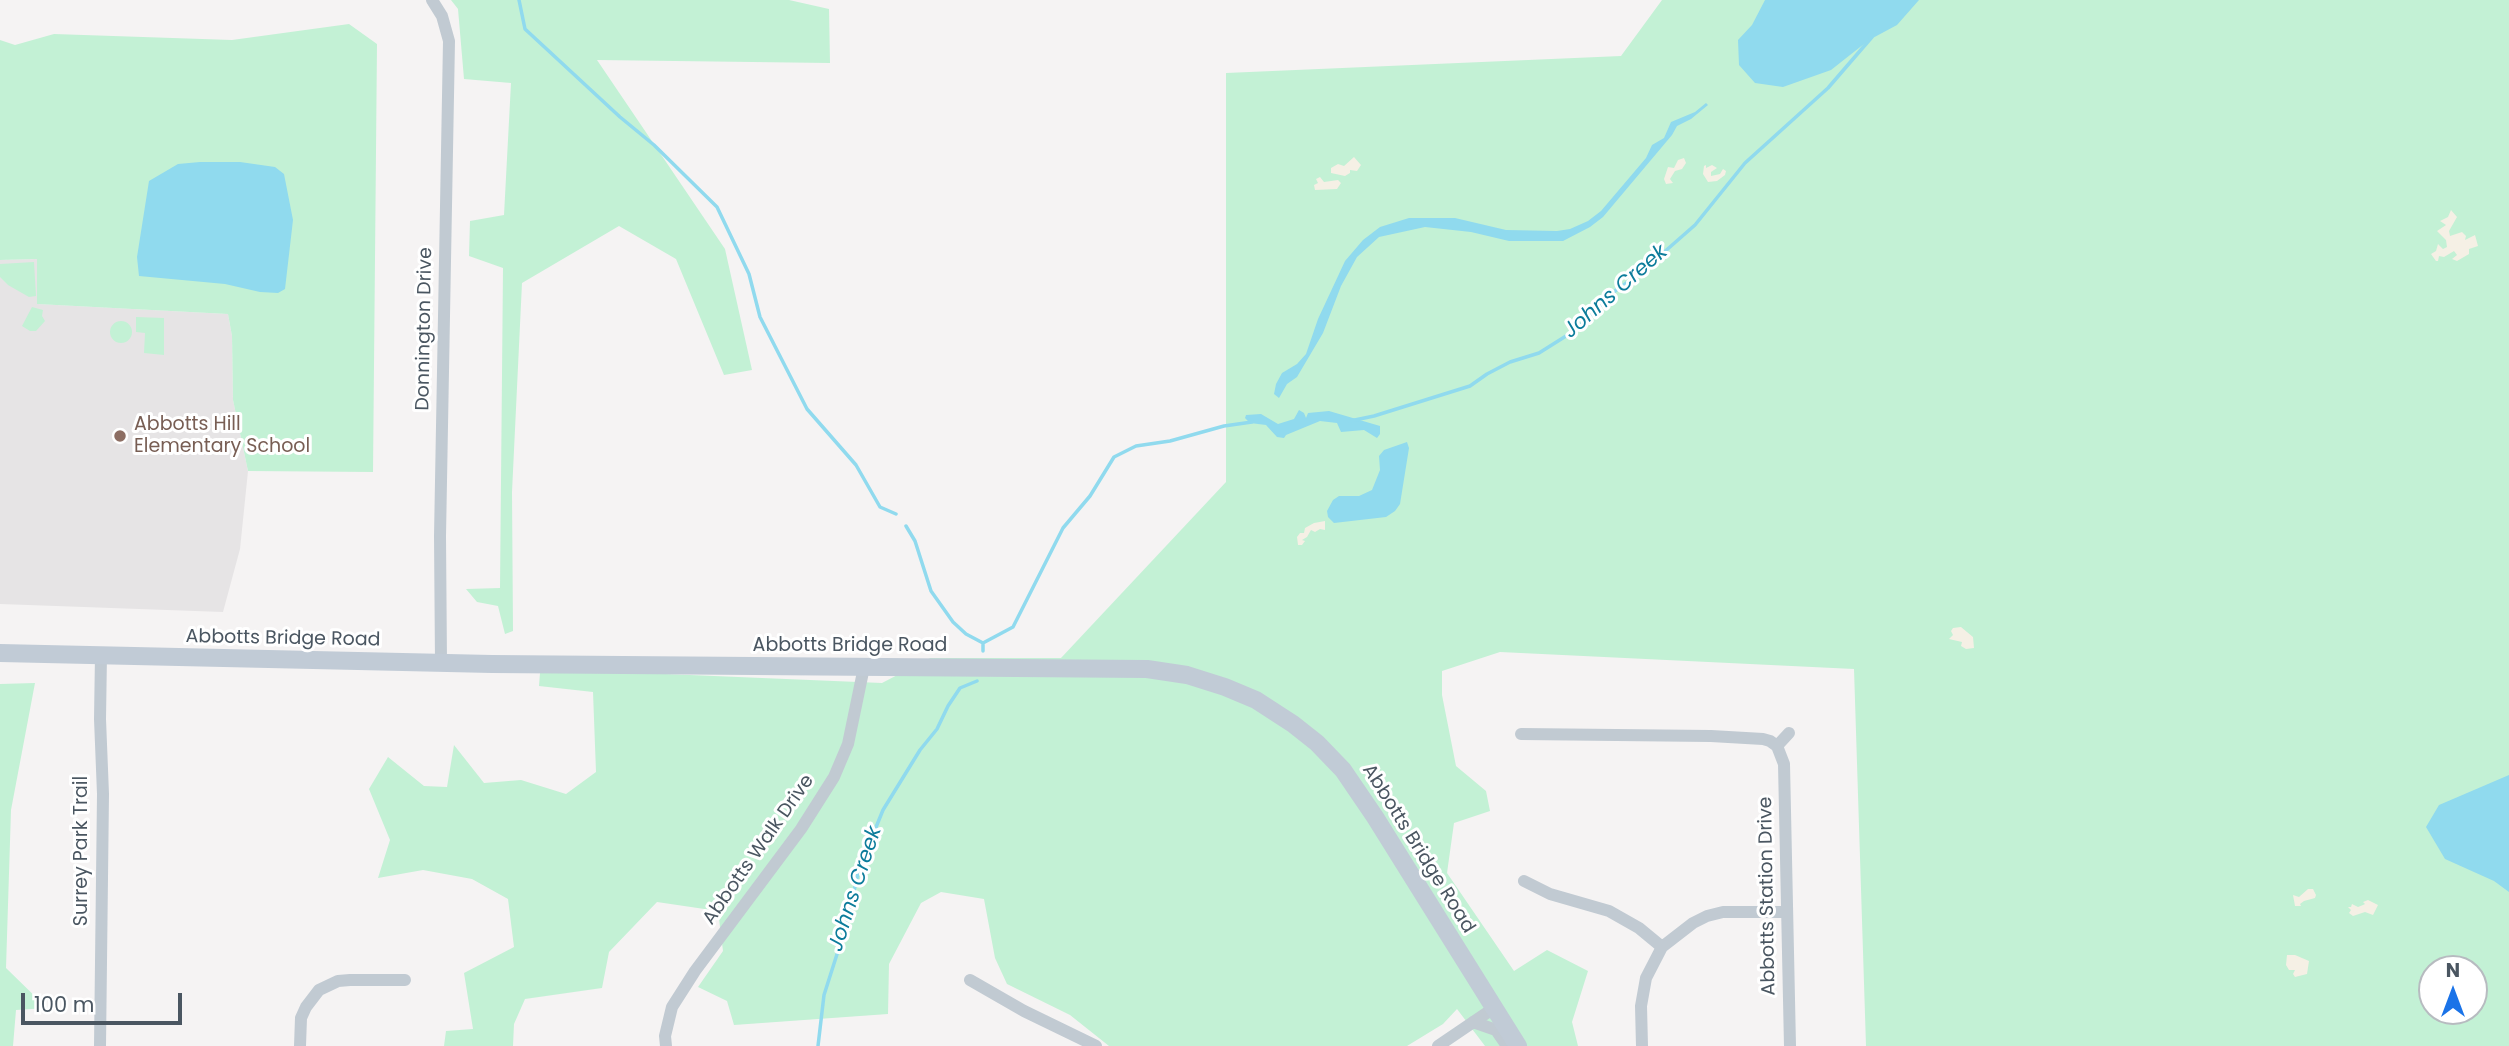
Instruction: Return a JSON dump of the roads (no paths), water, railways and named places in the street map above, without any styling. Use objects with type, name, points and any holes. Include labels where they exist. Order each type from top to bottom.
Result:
[{"type":"main road","name":"Abbotts Bridge Road","points":[[0,653],[441,663],[1147,669],[1187,675],[1256,700],[1317,743],[1343,770],[1518,1046]]},
{"type":"street","name":"Donnington Drive","points":[[432,0],[442,16],[449,41],[440,536],[441,663]]},
{"type":"street","name":"Surrey Park Trail","points":[[100,1046],[103,808],[101,655]]},
{"type":"street","name":"Abbotts Walk Drive","points":[[666,1046],[665,1037],[673,1007],[695,971],[801,829],[834,777],[848,744],[864,667]]},
{"type":"street","points":[[1521,734],[1711,736],[1763,739],[1777,746],[1788,733]]},
{"type":"street","name":"Abbotts Station Drive","points":[[1777,746],[1784,764],[1790,1046]]},
{"type":"street","points":[[1524,881],[1550,894],[1609,911],[1639,928],[1662,947]]},
{"type":"street","points":[[1642,1046],[1642,1006],[1646,978],[1662,947],[1693,923],[1707,916],[1723,912],[1787,912]]},
{"type":"street","points":[[300,1046],[301,1018],[319,990],[350,980],[405,980]]},
{"type":"street","points":[[970,980],[1096,1046]]},
{"type":"street","points":[[1438,1046],[1493,1008]]},
{"type":"street","points":[[1473,1022],[1496,1030],[1507,1046]]},
{"type":"water","points":[[1765,0],[1919,0],[1897,25],[1869,40],[1831,70],[1783,87],[1755,83],[1739,65],[1738,40],[1752,25]]},
{"type":"water","points":[[1706,103],[1708,105],[1691,119],[1677,126],[1603,217],[1563,241],[1509,241],[1471,232],[1425,227],[1379,237],[1357,257],[1341,286],[1323,333],[1297,377],[1287,384],[1279,398],[1274,394],[1282,373],[1297,364],[1306,354],[1318,319],[1345,261],[1363,240],[1380,227],[1409,218],[1455,218],[1506,230],[1570,229],[1588,221],[1601,211],[1646,158],[1652,145],[1664,138],[1671,122],[1695,112]]},
{"type":"water","points":[[240,162],[275,167],[284,174],[293,220],[285,289],[278,293],[260,292],[225,284],[139,276],[137,257],[149,181],[178,164]]},
{"type":"water","points":[[1299,410],[1306,418],[1308,413],[1329,411],[1380,426],[1380,434],[1377,438],[1364,430],[1341,432],[1337,423],[1320,421],[1284,438],[1277,437],[1266,425],[1250,423],[1245,418],[1246,415],[1261,414],[1278,424],[1294,419]]},
{"type":"water","points":[[1407,442],[1409,448],[1400,504],[1395,511],[1386,517],[1334,523],[1328,517],[1327,511],[1333,500],[1339,496],[1359,496],[1372,490],[1380,470],[1379,456],[1384,450]]},
{"type":"water","points":[[2509,775],[2509,892],[2494,881],[2445,859],[2426,827],[2439,805]]},
{"type":"waterway","points":[[519,0],[525,29],[654,145],[717,207],[749,274],[760,317],[807,409],[856,465],[880,507],[896,514]]},
{"type":"waterway","name":"Johns Creek","points":[[1350,421],[1470,386],[1510,362],[1539,353],[1574,331],[1612,293],[1638,275],[1695,225],[1745,163],[1828,88],[1872,37]]},
{"type":"waterway","name":"Johns Creek","points":[[983,643],[1013,627],[1063,528],[1090,496],[1114,457],[1136,446],[1252,422]]},
{"type":"waterway","points":[[906,526],[915,541],[931,591],[953,622],[966,634],[983,643]]},
{"type":"waterway","name":"Johns Creek","points":[[983,643],[983,651]]},
{"type":"waterway","name":"Johns Creek","points":[[818,1046],[824,995],[846,926],[859,869],[883,810],[920,750],[937,729],[960,688],[977,681]]},
{"type":"place","name":"Abbotts Hill Elementary School","points":[[120,436]]}]
